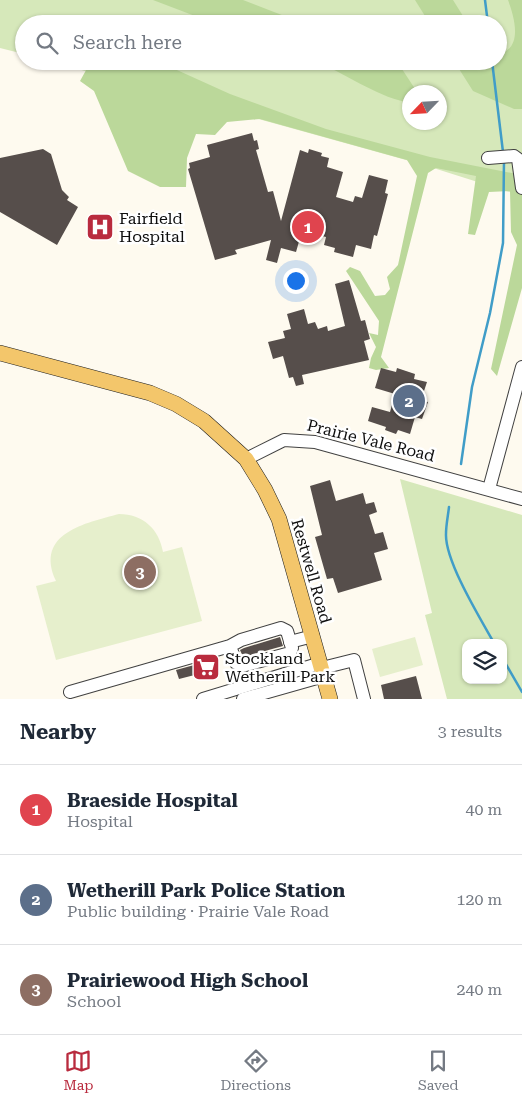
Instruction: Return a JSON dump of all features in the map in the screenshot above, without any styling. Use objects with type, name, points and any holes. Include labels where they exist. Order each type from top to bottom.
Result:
[{"type":"main road","points":[[0,353],[150,393],[176,404],[204,421],[246,459]]},
{"type":"main road","name":"Restwell Road","points":[[246,459],[265,490],[279,519],[330,699]]},
{"type":"street","points":[[488,158],[514,156],[518,159],[522,188]]},
{"type":"street","points":[[489,489],[522,367]]},
{"type":"street","name":"Prairie Vale Road","points":[[246,459],[284,440],[309,441],[522,499]]},
{"type":"street","points":[[70,692],[230,646],[241,640],[281,628],[287,631],[292,648],[290,653],[242,666],[238,665],[230,646]]},
{"type":"street","points":[[290,642],[313,636]]},
{"type":"street","points":[[203,699],[262,681],[322,669],[354,660],[364,699]]},
{"type":"street","points":[[257,662],[262,681]]},
{"type":"street","points":[[243,699],[322,669]]},
{"type":"green space","points":[[0,0],[522,0],[522,196],[424,165],[81,70],[507,70],[507,15],[15,15],[15,52],[0,48]]},
{"type":"green space","points":[[153,0],[243,0],[282,15],[192,15]]},
{"type":"green space","points":[[415,0],[453,0],[462,15],[424,15]]},
{"type":"green space","points":[[508,0],[522,0],[522,109],[514,109],[473,91],[460,70],[507,70],[507,51],[511,47],[515,33]]},
{"type":"green space","points":[[86,70],[177,70],[230,94],[326,129],[430,157],[522,175],[522,288],[497,376],[491,369],[517,245],[511,232],[510,191],[489,192],[475,235],[468,234],[476,176],[436,168],[428,173],[381,357],[389,368],[376,370],[369,368],[376,347],[369,333],[378,335],[379,321],[346,271],[350,267],[360,271],[375,296],[385,295],[390,289],[387,277],[398,265],[417,176],[407,160],[260,119],[227,122],[215,135],[196,134],[187,158],[186,187],[160,187],[128,171],[94,91],[80,81]]},
{"type":"green space","points":[[335,70],[403,70],[412,85],[402,85],[402,101],[371,89]]},
{"type":"green space","points":[[400,479],[522,515],[522,699],[447,699],[425,615],[432,613]]},
{"type":"green space","points":[[119,514],[135,517],[148,524],[158,536],[163,552],[182,547],[202,621],[56,660],[36,586],[56,581],[51,565],[52,552],[58,541],[67,533],[79,526]]},
{"type":"green space","points":[[415,637],[423,665],[380,677],[372,649]]},
{"type":"building","points":[[252,133],[254,141],[257,140],[259,149],[256,150],[268,192],[273,191],[281,221],[300,150],[308,153],[309,149],[322,153],[321,156],[329,158],[327,167],[343,172],[336,197],[353,202],[355,196],[362,198],[369,175],[388,180],[385,193],[388,194],[377,236],[374,235],[371,249],[356,245],[353,257],[334,252],[335,248],[324,245],[326,237],[302,231],[296,252],[281,248],[277,263],[266,260],[271,240],[235,250],[237,254],[215,260],[188,169],[190,168],[189,163],[210,157],[207,145]]},
{"type":"building","points":[[43,149],[51,154],[62,190],[69,197],[67,200],[78,207],[57,245],[0,212],[0,158]]},
{"type":"building","points":[[349,280],[361,321],[365,320],[370,339],[364,341],[369,360],[302,375],[304,384],[296,386],[293,377],[289,378],[283,356],[273,359],[268,342],[285,338],[283,331],[291,329],[287,314],[304,309],[308,324],[315,322],[318,329],[327,326],[328,331],[345,326],[335,284]]},
{"type":"building","points":[[381,368],[396,372],[397,368],[415,374],[414,379],[427,382],[421,400],[428,402],[422,419],[415,417],[410,434],[398,430],[396,434],[385,430],[386,427],[368,421],[372,407],[390,412],[395,394],[375,388]]},
{"type":"building","points":[[330,480],[336,501],[363,493],[366,504],[374,502],[377,512],[369,515],[375,534],[383,532],[388,549],[374,553],[382,580],[338,593],[333,578],[327,579],[315,537],[322,535],[310,486]]},
{"type":"building","points":[[280,637],[283,646],[243,657],[240,650],[244,648]]},
{"type":"building","points":[[216,659],[218,669],[179,679],[176,670]]},
{"type":"building","points":[[416,676],[422,699],[384,699],[381,685]]},
{"type":"waterway","points":[[485,0],[487,15]]},
{"type":"waterway","points":[[493,70],[503,152]]},
{"type":"waterway","points":[[461,464],[472,387],[490,313],[503,243],[504,160]]},
{"type":"waterway","points":[[449,507],[446,534],[451,559],[472,605],[492,639]]},
{"type":"waterway","points":[[507,666],[522,692]]},
{"type":"place","name":"Fairfield Hospital","points":[[100,227]]},
{"type":"place","name":"Braeside Hospital","points":[[308,227]]},
{"type":"place","name":"Wetherill Park Police Station","points":[[409,401]]},
{"type":"place","name":"Prairiewood High School","points":[[140,572]]},
{"type":"place","name":"Stockland Wetherill Park","points":[[206,667]]}]
